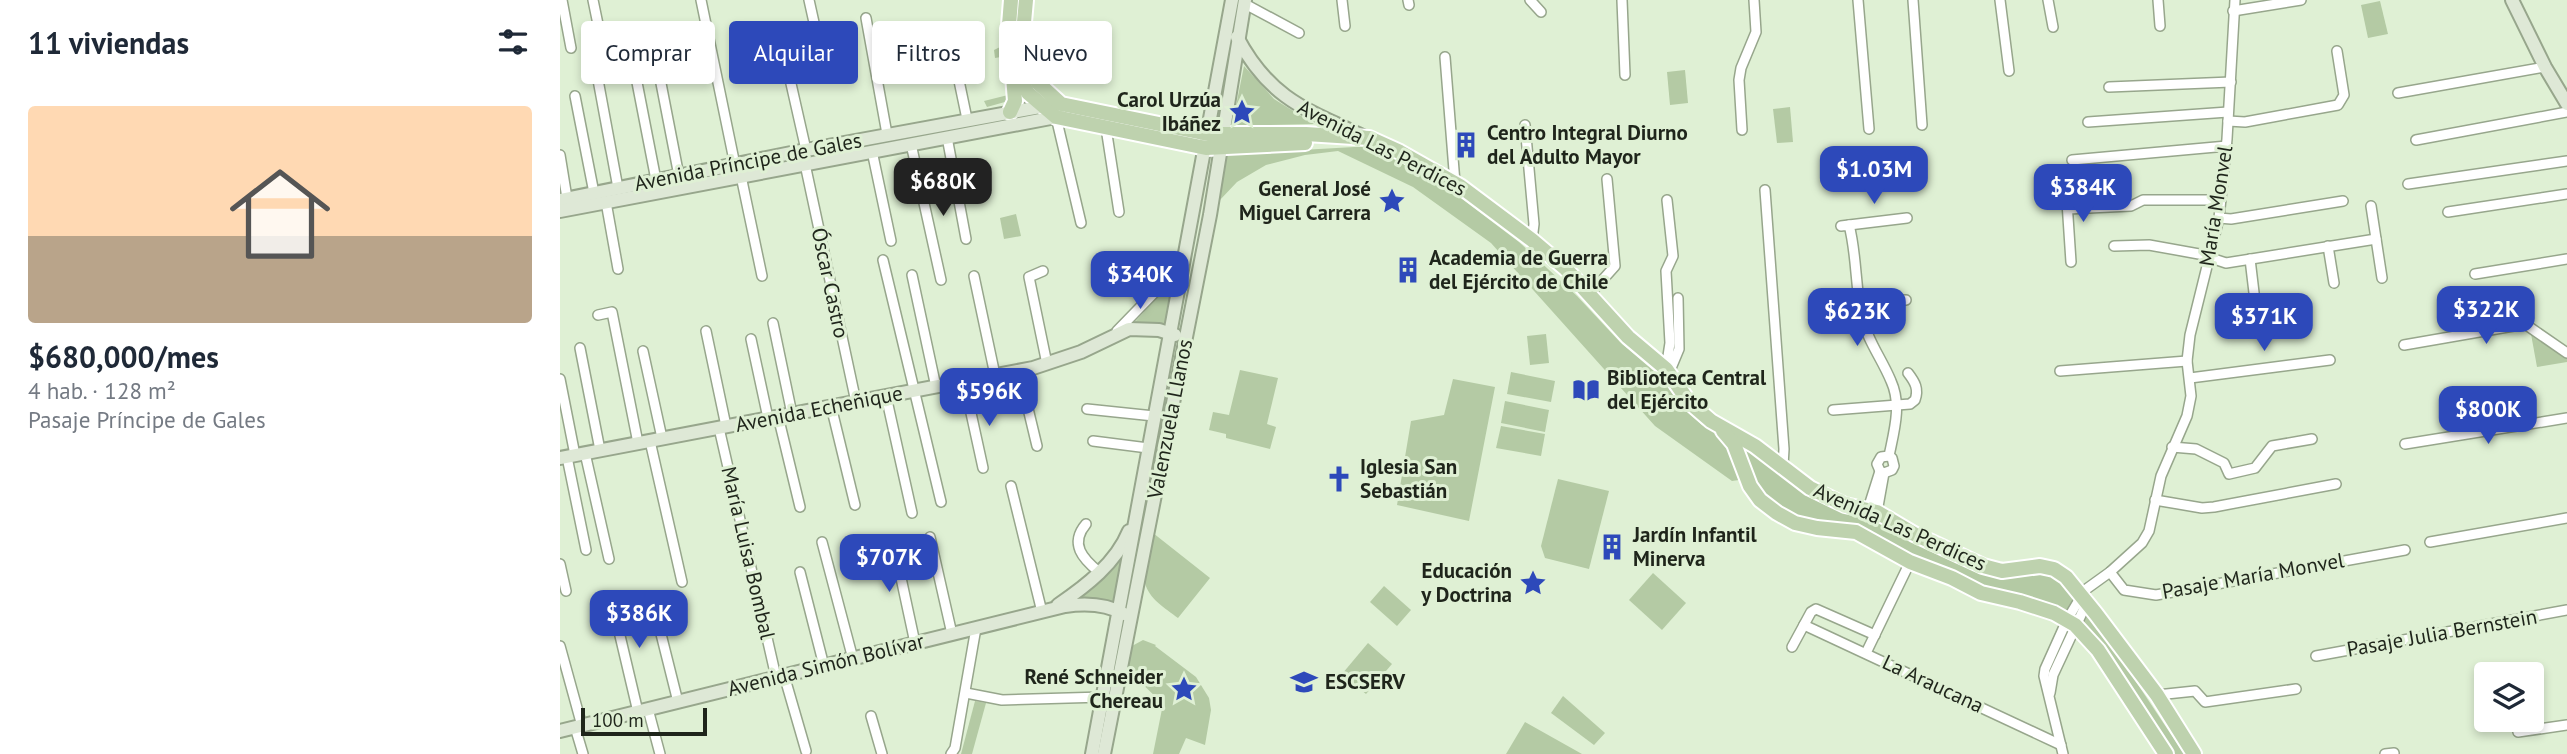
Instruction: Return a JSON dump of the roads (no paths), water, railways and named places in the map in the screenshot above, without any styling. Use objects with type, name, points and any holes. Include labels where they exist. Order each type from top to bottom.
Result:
[{"type":"main road","points":[[1008,21],[1011,0]]},
{"type":"main road","points":[[1026,0],[1023,33],[1030,68],[1058,110]]},
{"type":"main road","name":"Avenida Las Perdices","points":[[1225,0],[1238,39],[1265,78],[1290,101],[1455,183],[1532,240],[1566,269],[1628,337],[1667,371],[1689,402],[1711,421],[1755,446],[1810,488],[1833,501],[1872,510],[1914,534],[1983,566],[2002,571],[2040,566],[2054,569],[2066,577],[2086,594],[2157,695],[2194,754]]},
{"type":"main road","points":[[2512,0],[2544,67],[2567,104]]},
{"type":"main road","name":"Valenzuela Llanos","points":[[1092,754],[1230,15],[1241,1]]},
{"type":"main road","name":"Valenzuela Llanos","points":[[1104,754],[1224,141],[1241,1]]},
{"type":"main road","points":[[1010,112],[1016,93],[1015,84]]},
{"type":"main road","points":[[1023,84],[1041,107],[1058,110]]},
{"type":"main road","name":"Avenida Príncipe de Gales","points":[[560,211],[738,170],[806,150],[1041,107]]},
{"type":"main road","name":"Avenida Príncipe de Gales","points":[[1058,110],[1106,128],[1207,141],[1306,134],[1369,138]]},
{"type":"main road","name":"Avenida Príncipe de Gales","points":[[564,199],[679,176],[806,164],[947,137],[1058,110],[1207,141]]},
{"type":"main road","name":"Avenida Echeñique","points":[[572,456],[1019,371],[1082,352],[1129,329],[1146,328],[1171,332]]},
{"type":"main road","points":[[1171,332],[1184,342]]},
{"type":"main road","points":[[1711,421],[1730,438],[1750,486],[1760,500],[1777,513],[1796,523],[1856,532],[1910,562],[1990,596],[2032,605],[2071,623],[2098,650],[2166,754]]},
{"type":"main road","points":[[1739,455],[1740,449],[1755,446]]},
{"type":"main road","name":"Avenida Simón Bolívar","points":[[1047,610],[1072,596],[1099,572],[1124,541],[1138,504]]},
{"type":"main road","name":"Avenida Simón Bolívar","points":[[560,731],[1047,610],[1092,604],[1118,611],[1130,618]]},
{"type":"street","points":[[562,0],[571,48]]},
{"type":"street","points":[[593,0],[597,21]]},
{"type":"street","points":[[701,0],[762,276]]},
{"type":"street","points":[[809,0],[814,21]]},
{"type":"street","points":[[1342,0],[1345,26]]},
{"type":"street","points":[[1530,0],[1541,12]]},
{"type":"street","points":[[1622,0],[1625,75]]},
{"type":"street","points":[[1742,130],[1739,80],[1741,68],[1756,32],[1754,0]]},
{"type":"street","points":[[1858,0],[1869,130]]},
{"type":"street","points":[[1913,0],[1922,125]]},
{"type":"street","points":[[2000,0],[2010,72]]},
{"type":"street","points":[[2048,0],[2053,27]]},
{"type":"street","points":[[2158,0],[2160,26]]},
{"type":"street","name":"María Monvel","points":[[2062,750],[2044,676],[2045,669],[2086,594],[2142,543],[2149,531],[2155,500],[2172,447],[2187,416],[2191,396],[2187,361],[2190,335],[2219,218],[2227,146],[2235,0]]},
{"type":"street","points":[[2233,11],[2301,0]]},
{"type":"street","points":[[1241,1],[1298,33]]},
{"type":"street","points":[[866,18],[887,134]]},
{"type":"street","points":[[2088,122],[2228,117],[2245,121],[2338,105],[2344,95],[2337,51]]},
{"type":"street","points":[[1445,57],[1455,183]]},
{"type":"street","points":[[2398,93],[2544,67]]},
{"type":"street","points":[[2109,87],[2231,82]]},
{"type":"street","points":[[599,84],[618,188]]},
{"type":"street","points":[[637,84],[656,180]]},
{"type":"street","points":[[661,84],[679,176]]},
{"type":"street","points":[[791,84],[806,150]]},
{"type":"street","points":[[960,84],[967,120]]},
{"type":"street","points":[[575,96],[594,193]]},
{"type":"street","points":[[1058,110],[1081,223]]},
{"type":"street","points":[[2416,140],[2567,112]]},
{"type":"street","points":[[1525,125],[1534,224],[1532,240]]},
{"type":"street","points":[[1106,128],[1119,212]]},
{"type":"street","points":[[947,137],[966,240]]},
{"type":"street","points":[[911,144],[941,280]]},
{"type":"street","points":[[2072,160],[2227,146]]},
{"type":"street","points":[[872,151],[891,241]]},
{"type":"street","points":[[560,155],[564,199]]},
{"type":"street","points":[[2408,184],[2567,161]]},
{"type":"street","name":"Óscar Castro","points":[[806,164],[856,402]]},
{"type":"street","points":[[1589,295],[1615,266],[1607,179]]},
{"type":"street","points":[[2066,187],[2071,262]]},
{"type":"street","points":[[1765,190],[1783,466]]},
{"type":"street","points":[[2448,212],[2567,194]]},
{"type":"street","points":[[1667,200],[1673,256],[1665,271],[1670,343],[1667,371]]},
{"type":"street","points":[[2068,209],[2131,206],[2143,200],[2221,200]]},
{"type":"street","points":[[2219,218],[2231,219],[2343,201]]},
{"type":"street","points":[[606,202],[618,269]]},
{"type":"street","points":[[2371,206],[2382,278]]},
{"type":"street","points":[[1872,510],[1882,472],[1892,470],[1894,466],[1889,456],[1897,422],[1897,406],[1893,384],[1866,334],[1845,225],[1907,218]]},
{"type":"street","points":[[2114,246],[2149,246],[2226,262],[2376,239]]},
{"type":"street","points":[[2328,246],[2334,283]]},
{"type":"street","points":[[2250,259],[2255,301]]},
{"type":"street","points":[[2475,274],[2567,259]]},
{"type":"street","points":[[883,260],[941,502]]},
{"type":"street","name":"Avenida Echeñique","points":[[1113,335],[1177,265],[1183,265]]},
{"type":"street","points":[[1043,271],[1029,277],[1047,364]]},
{"type":"street","points":[[912,275],[936,387]]},
{"type":"street","points":[[974,276],[995,375]]},
{"type":"street","points":[[1667,371],[1679,349],[1678,298]]},
{"type":"street","points":[[1860,303],[1906,300]]},
{"type":"street","points":[[598,315],[612,312],[650,441],[682,582]]},
{"type":"street","points":[[773,323],[779,416]]},
{"type":"street","points":[[2404,345],[2525,324],[2567,353]]},
{"type":"street","name":"María Luisa Bombal","points":[[706,331],[723,427],[780,676],[806,751]]},
{"type":"street","points":[[751,339],[779,416],[800,508]]},
{"type":"street","points":[[580,348],[600,450]]},
{"type":"street","points":[[643,351],[650,441]]},
{"type":"street","points":[[2190,378],[2330,359]]},
{"type":"street","points":[[2060,371],[2187,361]]},
{"type":"street","points":[[1019,371],[1037,446]]},
{"type":"street","points":[[1833,410],[1897,406],[1915,400],[1915,383],[1908,373]]},
{"type":"street","points":[[560,379],[586,550]]},
{"type":"street","points":[[964,381],[983,468]]},
{"type":"street","points":[[886,396],[912,513]]},
{"type":"street","points":[[831,406],[855,505]]},
{"type":"street","points":[[1087,409],[1154,416]]},
{"type":"street","points":[[2404,444],[2567,418]]},
{"type":"street","points":[[2172,447],[2196,449],[2224,463],[2229,474],[2255,468],[2272,446],[2312,439]]},
{"type":"street","points":[[1093,441],[1148,448]]},
{"type":"street","points":[[572,456],[609,559]]},
{"type":"street","points":[[2155,500],[2202,508],[2214,507],[2336,484]]},
{"type":"street","points":[[1012,486],[1047,610]]},
{"type":"street","points":[[2430,542],[2567,518]]},
{"type":"street","points":[[1086,524],[1079,535],[1078,549],[1082,558],[1099,572]]},
{"type":"street","points":[[930,537],[952,634]]},
{"type":"street","points":[[822,542],[853,659]]},
{"type":"street","points":[[895,550],[915,643]]},
{"type":"street","name":"Pasaje María Monvel","points":[[2110,572],[2124,590],[2156,595],[2405,550]]},
{"type":"street","points":[[1866,653],[1910,562]]},
{"type":"street","points":[[560,564],[566,591]]},
{"type":"street","points":[[800,572],[824,666]]},
{"type":"street","points":[[613,606],[643,710],[660,754]]},
{"type":"street","name":"La Araucana","points":[[1875,635],[1819,609],[1811,612],[1804,625],[2062,750]]},
{"type":"street","name":"Pasaje Julia Bernstein","points":[[2316,656],[2567,610]]},
{"type":"street","points":[[658,622],[678,702]]},
{"type":"street","points":[[1792,647],[1804,625]]},
{"type":"street","points":[[951,754],[955,748],[967,693],[976,628]]},
{"type":"street","points":[[560,646],[583,754]]},
{"type":"street","points":[[2157,695],[2195,691],[2205,702],[2296,689]]},
{"type":"street","points":[[967,693],[1002,700],[1103,697]]},
{"type":"street","points":[[871,716],[882,754]]},
{"type":"street","points":[[2544,728],[2567,725]]},
{"type":"place","name":"Carol Urzúa Ibáñez","points":[[1242,112]]},
{"type":"place","name":"Centro Integral Diurno del Adulto Mayor","points":[[1466,145]]},
{"type":"place","name":"General José Miguel Carrera","points":[[1392,201]]},
{"type":"place","name":"Academia de Guerra del Ejército de Chile","points":[[1408,270]]},
{"type":"place","name":"Biblioteca Central del Ejército","points":[[1586,390]]},
{"type":"place","name":"Iglesia San Sebastián","points":[[1339,479]]},
{"type":"place","name":"Jardín Infantil Minerva","points":[[1612,547]]},
{"type":"place","name":"Educación y Doctrina","points":[[1533,583]]},
{"type":"place","name":"ESCSERV","points":[[1304,682]]},
{"type":"place","name":"René Schneider Chereau","points":[[1184,689]]}]
